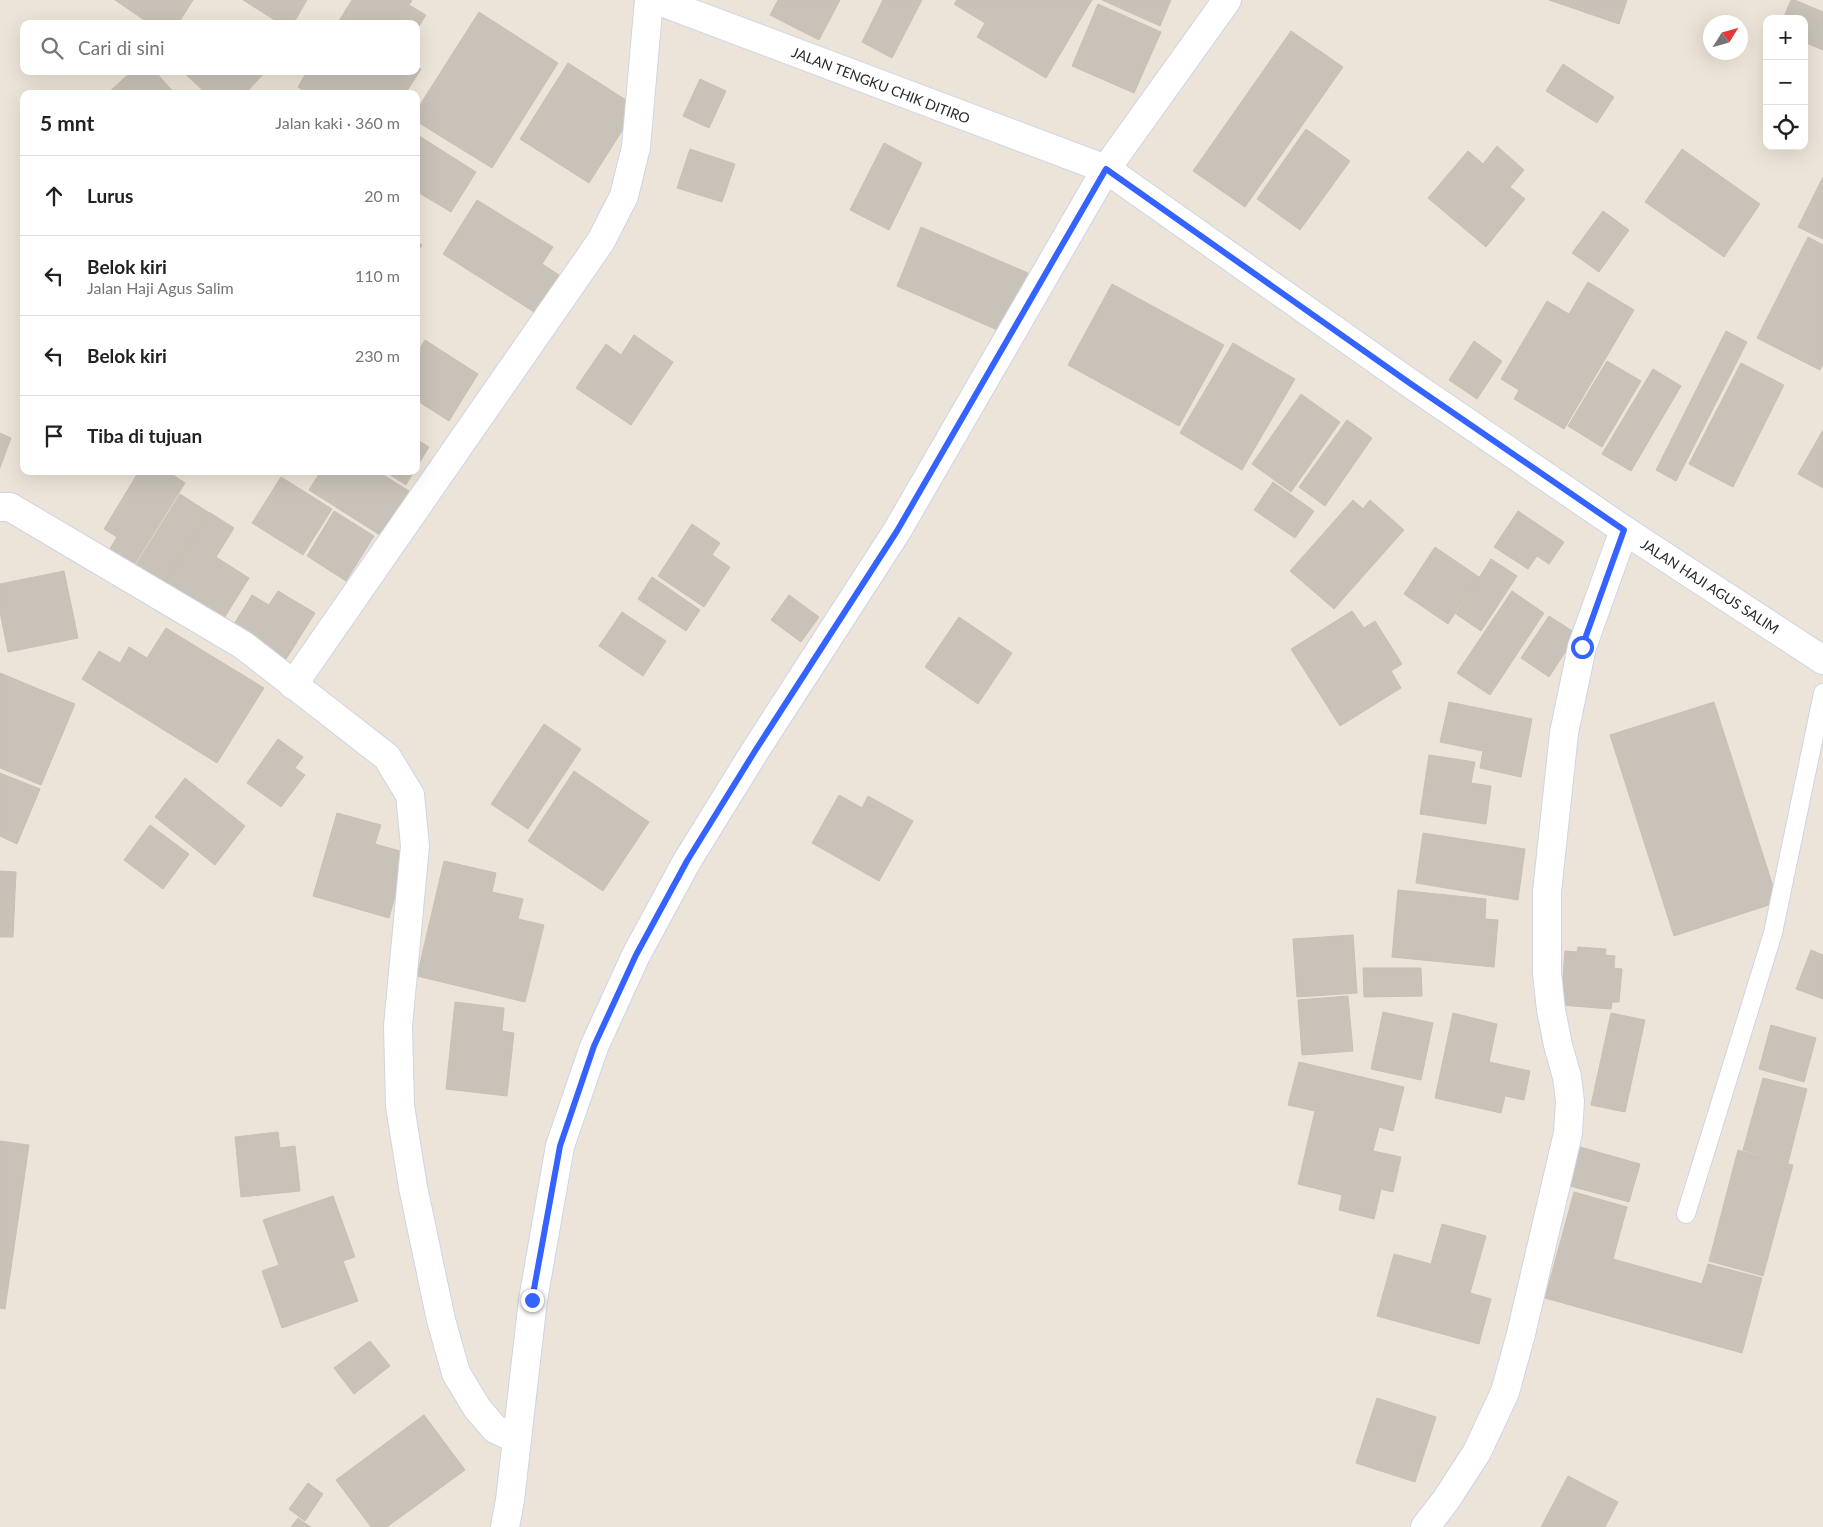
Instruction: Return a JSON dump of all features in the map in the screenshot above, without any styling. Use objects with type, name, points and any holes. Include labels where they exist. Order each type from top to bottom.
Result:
[{"type":"street","points":[[293,685],[601,240],[624,196],[636,147],[649,0]]},
{"type":"street","name":"JALAN TENGKU CHIK DITIRO","points":[[656,0],[1106,169]]},
{"type":"street","points":[[505,1527],[510,1500],[532,1300],[560,1146],[594,1046],[636,955],[687,861],[749,759],[897,531],[1106,169],[1227,0]]},
{"type":"street","name":"JALAN HAJI AGUS SALIM","points":[[1106,169],[1411,384],[1624,530],[1823,660]]},
{"type":"street","points":[[0,507],[10,507],[243,645],[387,757],[410,795],[415,846],[398,1026],[400,1106],[407,1151],[439,1310],[456,1373],[476,1408],[495,1430],[517,1439]]},
{"type":"street","points":[[1426,1527],[1477,1452],[1505,1392],[1521,1334],[1568,1133],[1570,1101],[1567,1077],[1554,1028],[1547,973],[1547,892],[1564,733],[1582,647],[1624,530]]},
{"type":"lane","points":[[1686,1214],[1773,933],[1823,693]]},
{"type":"building","points":[[115,0],[193,0],[180,20],[144,20]]},
{"type":"building","points":[[243,0],[307,0],[295,20],[275,20]]},
{"type":"building","points":[[352,0],[412,0],[409,5],[426,15],[420,25],[420,20],[340,20]]},
{"type":"building","points":[[778,0],[840,0],[819,40],[770,15]]},
{"type":"building","points":[[883,0],[922,0],[892,58],[862,42]]},
{"type":"building","points":[[957,0],[1092,0],[1046,78],[977,37],[985,23],[954,4]]},
{"type":"building","points":[[1102,0],[1171,0],[1160,26]]},
{"type":"building","points":[[1549,0],[1627,0],[1619,24]]},
{"type":"building","points":[[1791,0],[1823,12],[1823,50],[1808,44],[1808,15],[1785,15]]},
{"type":"building","points":[[1098,4],[1161,32],[1134,93],[1072,66]]},
{"type":"building","points":[[479,12],[558,63],[492,168],[420,123],[420,105]]},
{"type":"building","points":[[1291,31],[1343,67],[1245,207],[1193,171]]},
{"type":"building","points":[[568,63],[637,107],[589,183],[520,139]]},
{"type":"building","points":[[1563,64],[1614,97],[1597,123],[1546,91]]},
{"type":"building","points":[[128,75],[158,75],[172,90],[111,90]]},
{"type":"building","points":[[186,75],[262,75],[249,90],[203,90]]},
{"type":"building","points":[[305,75],[417,75],[408,90],[303,90],[298,87]]},
{"type":"building","points":[[700,79],[726,91],[709,128],[683,116]]},
{"type":"building","points":[[1306,129],[1350,161],[1300,230],[1257,199]]},
{"type":"building","points":[[420,137],[476,172],[451,212],[420,193]]},
{"type":"building","points":[[884,143],[922,163],[889,230],[850,210]]},
{"type":"building","points":[[1497,146],[1524,170],[1510,187],[1525,199],[1486,247],[1428,198],[1468,151],[1483,164]]},
{"type":"building","points":[[690,149],[735,164],[722,202],[677,188]]},
{"type":"building","points":[[1682,149],[1760,204],[1724,257],[1645,202]]},
{"type":"building","points":[[1823,177],[1823,239],[1798,227]]},
{"type":"building","points":[[477,200],[553,247],[542,264],[559,275],[534,312],[443,254]]},
{"type":"building","points":[[1603,211],[1629,230],[1599,272],[1572,253]]},
{"type":"building","points":[[921,227],[1028,273],[1002,332],[897,286]]},
{"type":"building","points":[[1808,237],[1823,245],[1823,364],[1820,370],[1757,338]]},
{"type":"building","points":[[1588,282],[1634,310],[1564,429],[1514,399],[1519,390],[1501,379],[1547,301],[1569,314]]},
{"type":"building","points":[[1112,284],[1224,345],[1179,426],[1068,365]]},
{"type":"building","points":[[1726,331],[1747,342],[1676,481],[1656,470]]},
{"type":"building","points":[[634,335],[673,362],[631,425],[576,388],[606,344],[621,355]]},
{"type":"building","points":[[425,340],[478,374],[449,421],[420,403],[420,348]]},
{"type":"building","points":[[1474,341],[1502,361],[1477,399],[1449,380]]},
{"type":"building","points":[[1233,343],[1295,379],[1242,470],[1180,433]]},
{"type":"building","points":[[1607,361],[1641,381],[1602,447],[1568,426]]},
{"type":"building","points":[[1741,363],[1784,385],[1733,487],[1689,464]]},
{"type":"building","points":[[1653,369],[1681,386],[1631,471],[1602,454]]},
{"type":"building","points":[[1301,394],[1340,422],[1291,492],[1252,464]]},
{"type":"building","points":[[1347,420],[1372,438],[1325,506],[1299,487]]},
{"type":"building","points":[[1823,430],[1823,488],[1798,474]]},
{"type":"building","points":[[0,433],[11,438],[0,468]]},
{"type":"building","points":[[420,441],[429,447],[420,462]]},
{"type":"building","points":[[137,475],[173,475],[185,483],[128,575],[103,560],[117,537],[104,529]]},
{"type":"building","points":[[318,475],[383,475],[409,491],[380,535],[309,490]]},
{"type":"building","points":[[390,475],[412,475],[406,485]]},
{"type":"building","points":[[281,477],[332,509],[303,555],[252,523]]},
{"type":"building","points":[[1273,482],[1314,511],[1295,538],[1254,510]]},
{"type":"building","points":[[180,494],[208,512],[158,594],[129,576]]},
{"type":"building","points":[[1353,500],[1363,509],[1370,500],[1404,530],[1334,609],[1290,571]]},
{"type":"building","points":[[334,511],[374,536],[346,581],[307,556]]},
{"type":"building","points":[[1518,511],[1564,542],[1549,564],[1537,556],[1528,569],[1494,547]]},
{"type":"building","points":[[209,512],[234,528],[216,557],[249,578],[221,623],[163,586]]},
{"type":"building","points":[[692,524],[720,543],[712,555],[730,567],[704,607],[658,576]]},
{"type":"building","points":[[1435,547],[1479,577],[1448,624],[1404,594]]},
{"type":"building","points":[[1491,559],[1517,576],[1481,631],[1456,614]]},
{"type":"building","points":[[64,571],[78,638],[8,652],[0,612],[0,584]]},
{"type":"building","points":[[652,577],[700,610],[686,631],[638,599]]},
{"type":"building","points":[[278,591],[315,613],[281,667],[228,634],[252,595],[269,605]]},
{"type":"building","points":[[1512,591],[1544,613],[1490,695],[1457,673]]},
{"type":"building","points":[[789,595],[819,617],[801,642],[771,620]]},
{"type":"building","points":[[1352,611],[1364,628],[1375,621],[1402,664],[1391,671],[1401,688],[1340,726],[1291,649]]},
{"type":"building","points":[[622,612],[666,641],[643,676],[599,646]]},
{"type":"building","points":[[1549,616],[1577,634],[1549,677],[1521,658]]},
{"type":"building","points":[[959,617],[1012,653],[978,704],[925,667]]},
{"type":"building","points":[[166,628],[264,688],[217,763],[82,679],[99,651],[120,663],[129,647],[147,658]]},
{"type":"building","points":[[0,673],[75,704],[41,785],[0,768]]},
{"type":"building","points":[[1449,702],[1532,719],[1521,777],[1480,768],[1483,751],[1440,742]]},
{"type":"building","points":[[1714,702],[1778,902],[1674,936],[1610,735]]},
{"type":"building","points":[[544,724],[581,749],[528,829],[491,804]]},
{"type":"building","points":[[278,739],[303,757],[295,768],[305,775],[281,807],[247,783]]},
{"type":"building","points":[[1429,755],[1475,762],[1471,783],[1491,786],[1486,824],[1420,814]]},
{"type":"building","points":[[574,771],[649,822],[603,891],[528,841]]},
{"type":"building","points":[[0,773],[40,789],[17,844],[0,836]]},
{"type":"building","points":[[185,778],[245,826],[215,865],[155,817]]},
{"type":"building","points":[[839,795],[862,808],[868,796],[913,821],[879,881],[812,843]]},
{"type":"building","points":[[337,813],[381,825],[375,844],[407,853],[389,918],[313,896]]},
{"type":"building","points":[[150,825],[189,854],[163,889],[124,860]]},
{"type":"building","points":[[1423,833],[1525,849],[1518,900],[1416,883]]},
{"type":"building","points":[[444,861],[496,873],[492,892],[523,899],[518,919],[544,925],[525,1002],[417,976]]},
{"type":"building","points":[[0,871],[16,872],[13,937],[0,937]]},
{"type":"building","points":[[1398,890],[1486,899],[1485,919],[1498,920],[1494,967],[1392,957]]},
{"type":"building","points":[[1353,935],[1357,993],[1297,997],[1293,939]]},
{"type":"building","points":[[1578,947],[1606,949],[1605,955],[1615,956],[1614,968],[1622,969],[1619,1002],[1612,1002],[1611,1009],[1561,1005],[1565,951],[1577,952]]},
{"type":"building","points":[[1811,950],[1823,955],[1823,999],[1796,989]]},
{"type":"building","points":[[1363,968],[1421,968],[1422,996],[1364,997]]},
{"type":"building","points":[[1348,996],[1353,1051],[1302,1055],[1298,1000]]},
{"type":"building","points":[[455,1002],[504,1008],[502,1031],[514,1033],[507,1096],[446,1089]]},
{"type":"building","points":[[1383,1012],[1433,1023],[1421,1080],[1371,1069]]},
{"type":"building","points":[[1453,1013],[1497,1024],[1489,1062],[1530,1071],[1524,1100],[1505,1096],[1501,1113],[1435,1098]]},
{"type":"building","points":[[1611,1013],[1645,1020],[1625,1112],[1591,1105]]},
{"type":"building","points":[[1771,1025],[1816,1038],[1804,1082],[1759,1069]]},
{"type":"building","points":[[1299,1062],[1404,1087],[1393,1131],[1379,1127],[1373,1151],[1401,1157],[1393,1192],[1381,1189],[1374,1219],[1339,1210],[1342,1195],[1298,1184],[1315,1111],[1288,1105]]},
{"type":"building","points":[[1763,1078],[1807,1089],[1788,1163],[1743,1150]]},
{"type":"building","points":[[278,1132],[280,1148],[295,1146],[300,1191],[241,1197],[235,1137]]},
{"type":"building","points":[[0,1141],[29,1145],[5,1309],[0,1308]]},
{"type":"building","points":[[1580,1147],[1640,1164],[1629,1202],[1570,1186]]},
{"type":"building","points":[[1738,1150],[1793,1165],[1763,1276],[1709,1261]]},
{"type":"building","points":[[1574,1192],[1627,1207],[1613,1259],[1702,1284],[1708,1264],[1762,1278],[1742,1353],[1545,1298]]},
{"type":"building","points":[[333,1196],[355,1257],[343,1261],[358,1301],[282,1328],[262,1271],[279,1265],[263,1220]]},
{"type":"building","points":[[1442,1224],[1486,1236],[1470,1293],[1491,1299],[1479,1344],[1377,1316],[1394,1254],[1431,1264]]},
{"type":"building","points":[[370,1341],[390,1366],[354,1394],[334,1368]]},
{"type":"building","points":[[1377,1398],[1436,1417],[1415,1482],[1356,1463]]},
{"type":"building","points":[[424,1415],[465,1470],[387,1527],[371,1527],[336,1480]]},
{"type":"building","points":[[1568,1476],[1618,1502],[1605,1527],[1541,1527]]},
{"type":"building","points":[[308,1483],[323,1494],[305,1521],[289,1509]]},
{"type":"building","points":[[298,1518],[311,1527],[291,1527]]},
{"type":"route","points":[[532,1300],[560,1146],[594,1046],[636,955],[687,861],[755,751],[897,531],[1106,169],[1411,384],[1624,530],[1582,647]]}]
